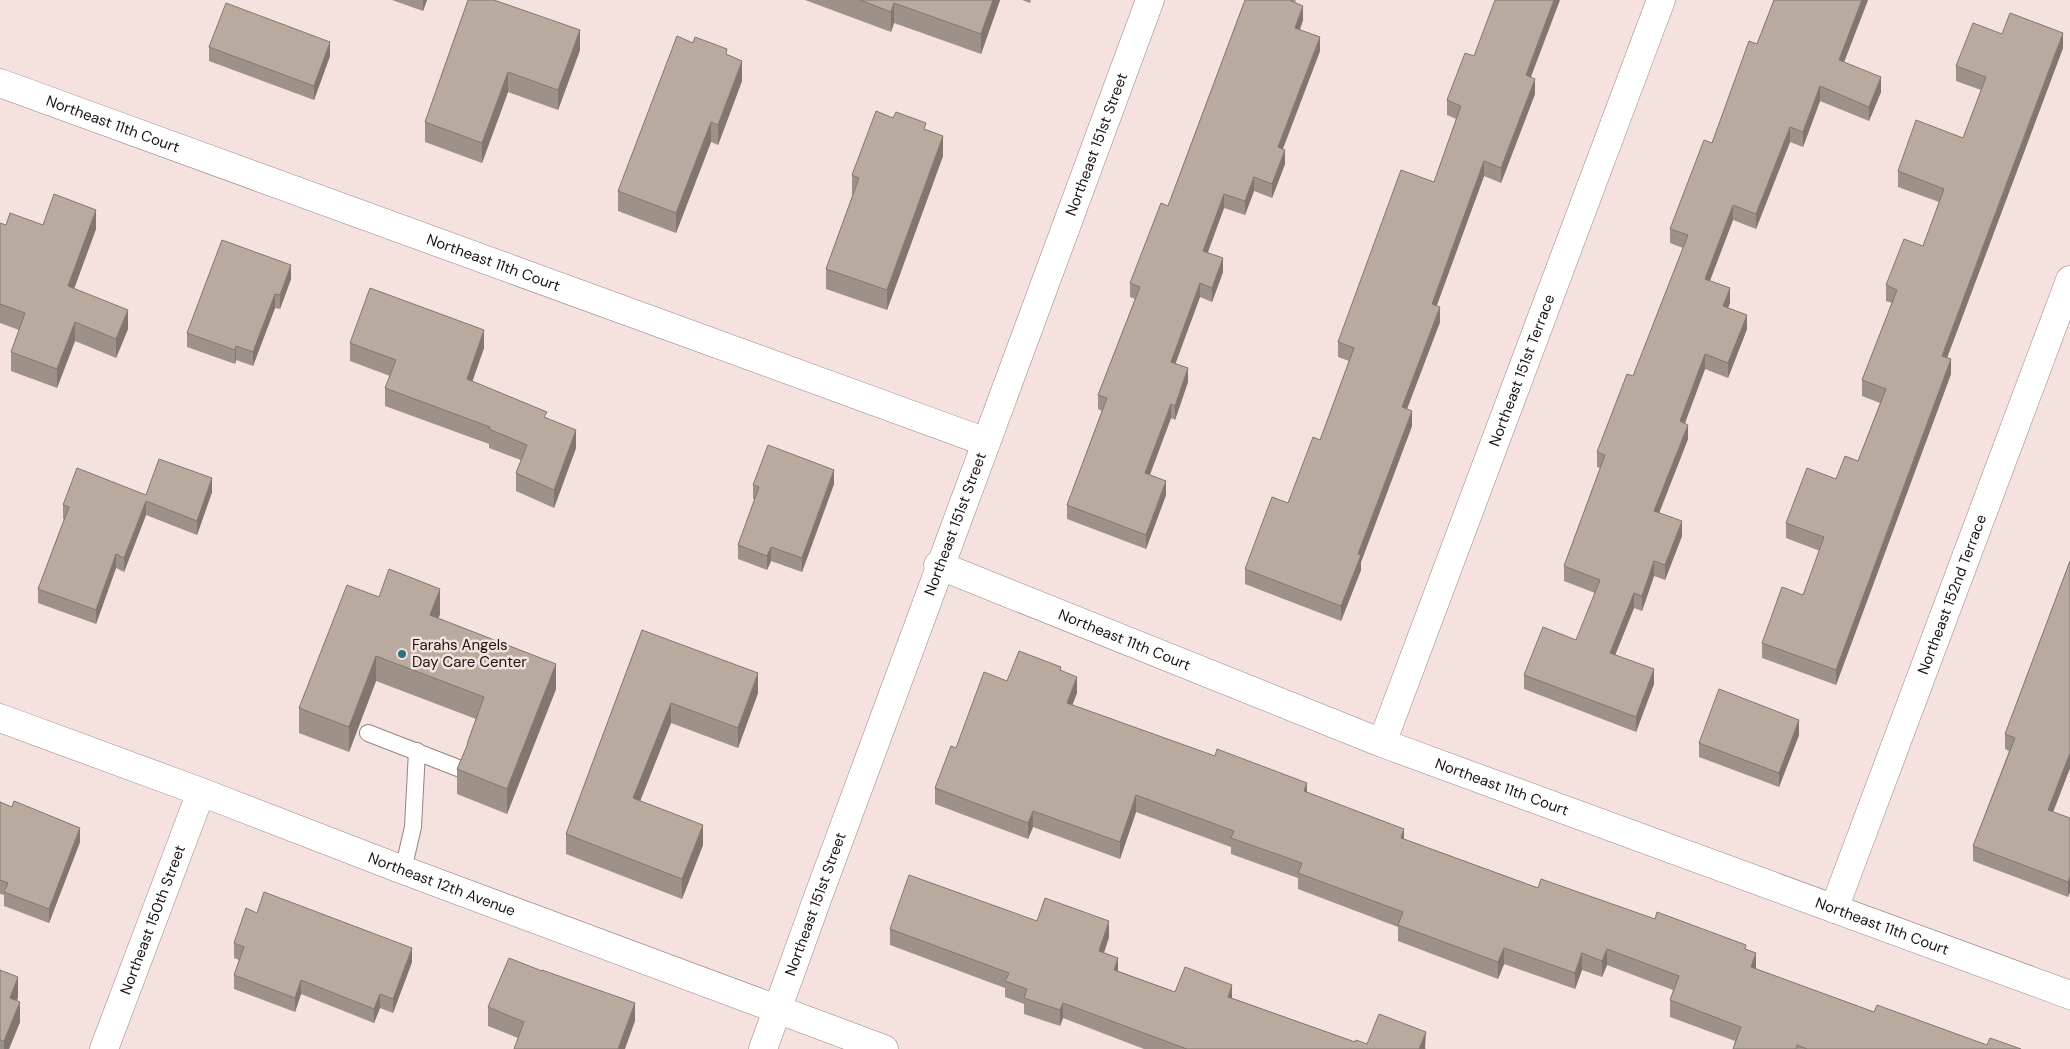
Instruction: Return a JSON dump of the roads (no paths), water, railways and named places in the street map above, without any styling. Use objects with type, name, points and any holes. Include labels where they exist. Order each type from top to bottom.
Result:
[{"type":"street","name":"Northeast 151st Street","points":[[763,1049],[938,565],[986,442],[1150,0]]},
{"type":"street","name":"Northeast 151st Terrace","points":[[1382,743],[1661,0]]},
{"type":"street","name":"Northeast 11th Court","points":[[0,83],[986,442]]},
{"type":"street","name":"Northeast 152nd Terrace","points":[[1834,910],[2070,280]]},
{"type":"street","name":"Northeast 11th Court","points":[[938,565],[1382,743],[2070,995]]},
{"type":"street","name":"Northeast 12th Avenue","points":[[0,718],[884,1049]]},
{"type":"street","name":"Northeast 150th Street","points":[[104,1049],[201,792]]},
{"type":"lane","points":[[368,733],[458,768]]},
{"type":"lane","points":[[403,870],[413,827],[417,751]]},
{"type":"place","name":"Farahs Angels Day Care Center","points":[[402,654]]}]
